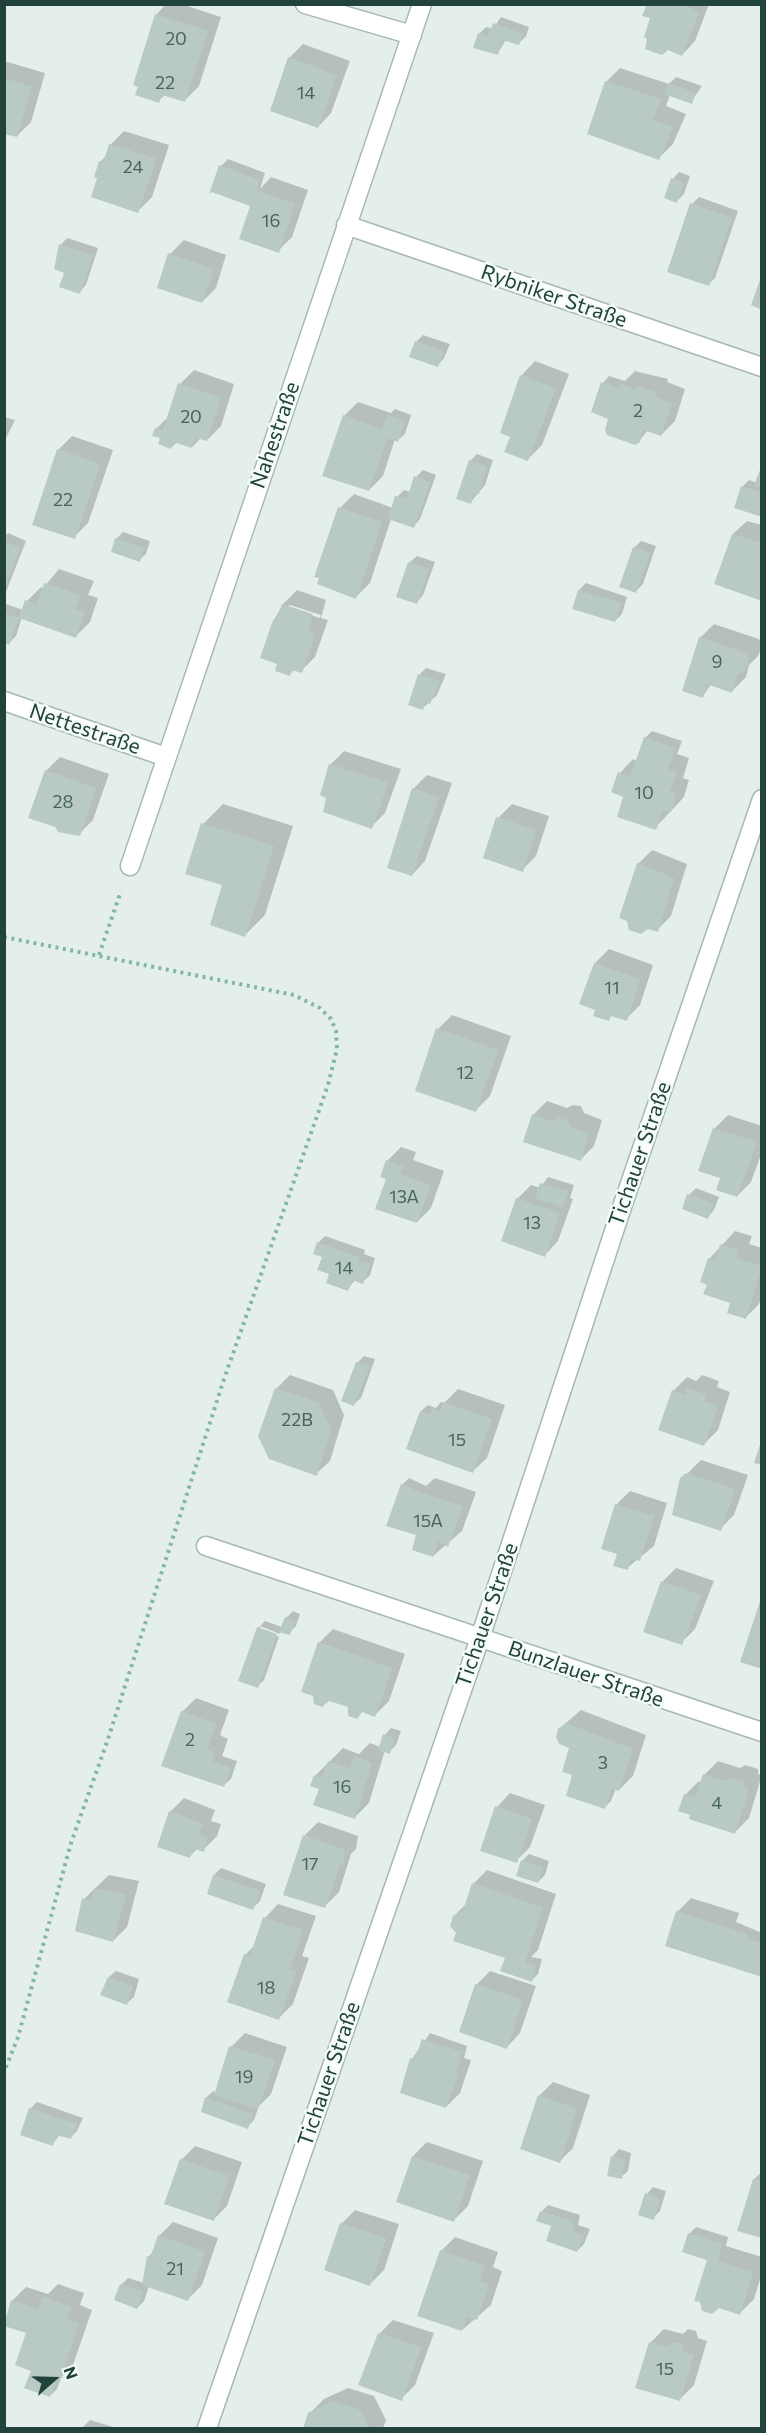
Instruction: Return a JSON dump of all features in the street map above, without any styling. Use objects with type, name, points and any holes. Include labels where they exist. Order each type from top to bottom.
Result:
[{"type":"street","points":[[305,4],[412,34]]},
{"type":"street","name":"Nahestraße","points":[[130,866],[345,225],[422,4]]},
{"type":"street","name":"Rybniker Straße","points":[[345,225],[762,368]]},
{"type":"street","name":"Nettestraße","points":[[4,701],[166,757]]},
{"type":"street","name":"Tichauer Straße","points":[[207,2428],[480,1638],[627,1193],[762,799]]},
{"type":"street","name":"Bunzlauer Straße","points":[[206,1546],[762,1732]]},
{"type":"path","points":[[99,955],[130,866]]},
{"type":"path","points":[[4,937],[308,1000],[331,1018],[336,1031],[337,1049],[328,1085],[224,1379],[107,1742],[71,1843],[18,2037],[4,2072]]},
{"type":"building","points":[[647,4],[682,4],[699,12],[682,56],[668,50],[662,55],[645,49],[647,39],[644,37],[650,18],[642,16]]},
{"type":"building","points":[[155,14],[208,31],[185,102],[162,95],[159,103],[135,95],[138,87],[133,85]]},
{"type":"building","points":[[493,23],[523,34],[519,45],[502,40],[498,55],[473,48],[478,33],[488,36]]},
{"type":"building","points":[[288,57],[337,75],[318,128],[270,111]]},
{"type":"building","points":[[4,78],[32,87],[17,137],[4,134]]},
{"type":"building","points":[[605,81],[661,99],[653,120],[673,127],[659,160],[587,134]]},
{"type":"building","points":[[668,83],[696,93],[692,104],[664,94]]},
{"type":"building","points":[[109,144],[156,159],[138,213],[91,197],[99,161],[103,163]]},
{"type":"building","points":[[219,165],[260,180],[256,190],[295,204],[279,253],[239,239],[250,206],[212,192],[209,194]]},
{"type":"building","points":[[671,178],[684,182],[677,203],[664,198]]},
{"type":"building","points":[[690,203],[732,218],[709,286],[667,272]]},
{"type":"building","points":[[59,244],[93,255],[80,294],[59,287],[64,273],[54,269]]},
{"type":"building","points":[[168,253],[214,269],[202,303],[157,288]]},
{"type":"building","points":[[762,277],[762,310],[751,305]]},
{"type":"building","points":[[415,341],[444,351],[438,367],[409,357]]},
{"type":"building","points":[[520,375],[556,388],[528,461],[504,452],[510,437],[500,433]]},
{"type":"building","points":[[601,382],[619,388],[620,384],[636,390],[637,386],[656,392],[654,396],[672,403],[661,436],[644,430],[640,442],[635,445],[607,435],[605,430],[608,419],[591,412]]},
{"type":"building","points":[[178,383],[221,398],[207,441],[196,438],[192,448],[173,442],[171,449],[158,444],[160,438],[152,436],[155,428],[163,430]]},
{"type":"building","points":[[343,415],[382,429],[387,415],[405,421],[398,442],[387,438],[369,491],[322,476]]},
{"type":"building","points":[[57,449],[100,464],[75,539],[32,525]]},
{"type":"building","points":[[469,460],[487,467],[479,494],[474,493],[471,504],[456,499]]},
{"type":"building","points":[[762,465],[762,488],[754,485]]},
{"type":"building","points":[[414,476],[430,482],[414,528],[388,519],[395,496],[407,499]]},
{"type":"building","points":[[741,486],[762,493],[762,517],[734,508]]},
{"type":"building","points":[[338,507],[382,522],[356,599],[317,584],[319,578],[314,577]]},
{"type":"building","points":[[732,534],[762,543],[762,601],[714,584]]},
{"type":"building","points":[[115,538],[144,548],[140,562],[111,552]]},
{"type":"building","points":[[4,541],[20,548],[5,588],[4,588]]},
{"type":"building","points":[[633,547],[650,553],[636,593],[619,587]]},
{"type":"building","points":[[408,562],[429,569],[417,604],[396,597]]},
{"type":"building","points":[[44,583],[81,595],[75,609],[85,612],[76,638],[19,618],[25,600],[37,604]]},
{"type":"building","points":[[578,590],[621,603],[615,622],[572,609]]},
{"type":"building","points":[[282,604],[313,614],[308,632],[315,634],[302,673],[292,670],[290,676],[275,671],[277,664],[260,658],[273,620],[276,621]]},
{"type":"building","points":[[4,613],[19,618],[9,645],[4,643]]},
{"type":"building","points":[[699,637],[745,653],[749,660],[745,671],[738,674],[732,693],[707,684],[703,698],[682,691]]},
{"type":"building","points":[[418,674],[440,681],[430,704],[425,702],[423,710],[408,705]]},
{"type":"building","points":[[644,737],[676,748],[668,769],[677,772],[670,792],[676,794],[671,812],[663,810],[656,830],[617,817],[623,797],[611,792],[618,772],[630,777]]},
{"type":"building","points":[[329,764],[388,783],[372,829],[323,812],[326,798],[320,795]]},
{"type":"building","points":[[45,770],[96,788],[80,836],[58,832],[55,827],[28,818]]},
{"type":"building","points":[[412,788],[439,797],[412,876],[387,868]]},
{"type":"building","points":[[496,817],[536,830],[523,872],[483,858]]},
{"type":"building","points":[[201,823],[274,846],[245,937],[210,925],[222,885],[185,874]]},
{"type":"building","points":[[637,863],[674,878],[658,932],[648,929],[641,934],[629,930],[627,921],[619,918]]},
{"type":"building","points":[[594,963],[640,979],[627,1021],[611,1016],[609,1021],[593,1016],[595,1010],[579,1004]]},
{"type":"building","points":[[436,1028],[498,1050],[476,1112],[415,1091]]},
{"type":"building","points":[[532,1114],[552,1122],[558,1118],[567,1120],[570,1127],[589,1134],[581,1161],[523,1142]]},
{"type":"building","points":[[713,1128],[757,1142],[737,1197],[716,1190],[720,1178],[698,1171]]},
{"type":"building","points":[[386,1160],[403,1166],[400,1174],[431,1185],[417,1223],[375,1209],[386,1179],[380,1177]]},
{"type":"building","points":[[540,1183],[568,1191],[563,1207],[535,1198]]},
{"type":"building","points":[[687,1194],[713,1204],[708,1219],[682,1209]]},
{"type":"building","points":[[516,1198],[560,1213],[545,1257],[501,1241]]},
{"type":"building","points":[[317,1242],[359,1257],[358,1261],[370,1264],[363,1284],[352,1280],[348,1291],[326,1283],[329,1274],[317,1270],[322,1257],[313,1254]]},
{"type":"building","points":[[720,1244],[739,1250],[736,1258],[762,1266],[746,1319],[727,1313],[730,1303],[703,1294],[707,1285],[700,1282],[708,1258],[715,1261]]},
{"type":"building","points":[[356,1362],[370,1366],[354,1406],[341,1401]]},
{"type":"building","points":[[275,1388],[319,1403],[331,1430],[317,1476],[269,1459],[258,1436]]},
{"type":"building","points":[[687,1388],[706,1395],[704,1401],[718,1406],[704,1446],[658,1430],[672,1390],[685,1395]]},
{"type":"building","points":[[443,1402],[492,1419],[473,1473],[406,1449],[420,1411],[430,1415],[433,1408],[440,1411]]},
{"type":"building","points":[[762,1441],[762,1465],[754,1463]]},
{"type":"building","points":[[686,1473],[735,1489],[721,1531],[672,1515],[680,1478]]},
{"type":"building","points":[[401,1484],[463,1506],[448,1547],[438,1541],[433,1557],[412,1550],[416,1535],[386,1526]]},
{"type":"building","points":[[615,1504],[654,1516],[640,1561],[631,1559],[628,1570],[613,1566],[617,1554],[601,1549]]},
{"type":"building","points":[[661,1581],[701,1595],[682,1645],[643,1632]]},
{"type":"building","points":[[762,1599],[762,1669],[740,1662]]},
{"type":"building","points":[[285,1617],[295,1621],[290,1635],[279,1632]]},
{"type":"building","points":[[257,1627],[277,1634],[258,1688],[238,1681]]},
{"type":"building","points":[[318,1642],[392,1668],[375,1717],[362,1712],[357,1719],[348,1716],[348,1707],[329,1701],[322,1707],[314,1704],[313,1696],[301,1692]]},
{"type":"building","points":[[181,1711],[216,1724],[207,1749],[215,1753],[212,1761],[231,1768],[224,1787],[161,1766]]},
{"type":"building","points":[[566,1723],[633,1749],[619,1791],[612,1789],[605,1809],[566,1796],[572,1775],[562,1772],[569,1748],[559,1744],[556,1737],[558,1729]]},
{"type":"building","points":[[383,1734],[395,1738],[390,1754],[378,1750]]},
{"type":"building","points":[[354,1756],[372,1763],[355,1819],[313,1805],[319,1789],[310,1786],[314,1775],[322,1778],[328,1761],[350,1769]]},
{"type":"building","points":[[703,1774],[725,1781],[730,1778],[745,1782],[745,1788],[749,1790],[735,1834],[689,1819],[690,1815],[678,1811],[684,1794],[695,1798]]},
{"type":"building","points":[[495,1806],[532,1819],[517,1863],[480,1851]]},
{"type":"building","points":[[169,1811],[203,1824],[198,1835],[208,1838],[204,1852],[194,1849],[190,1858],[157,1847]]},
{"type":"building","points":[[303,1835],[345,1850],[343,1864],[340,1864],[325,1908],[283,1895]]},
{"type":"building","points":[[521,1860],[543,1868],[538,1883],[516,1876]]},
{"type":"building","points":[[213,1875],[260,1891],[253,1910],[207,1894]]},
{"type":"building","points":[[472,1883],[543,1908],[525,1963],[536,1966],[532,1982],[500,1971],[505,1958],[453,1941],[456,1933],[450,1926],[453,1916],[463,1911]]},
{"type":"building","points":[[94,1888],[126,1895],[113,1942],[75,1931],[82,1898],[91,1901]]},
{"type":"building","points":[[676,1911],[748,1934],[747,1938],[762,1943],[762,1977],[665,1946]]},
{"type":"building","points":[[263,1917],[303,1930],[290,1969],[296,1972],[279,2020],[227,2002],[244,1954],[250,1956]]},
{"type":"building","points":[[108,1977],[133,1986],[127,2005],[100,1995]]},
{"type":"building","points":[[475,1984],[523,2000],[507,2049],[459,2032]]},
{"type":"building","points":[[422,2039],[462,2052],[455,2073],[458,2074],[446,2108],[400,2093],[410,2058],[415,2059]]},
{"type":"building","points":[[229,2046],[275,2060],[258,2109],[214,2095]]},
{"type":"building","points":[[538,2095],[577,2109],[560,2163],[520,2149]]},
{"type":"building","points":[[205,2097],[253,2114],[248,2129],[201,2112]]},
{"type":"building","points":[[29,2108],[77,2124],[71,2139],[56,2135],[53,2146],[20,2135]]},
{"type":"building","points":[[412,2156],[470,2175],[454,2222],[396,2202]]},
{"type":"building","points":[[611,2156],[625,2160],[622,2179],[607,2176]]},
{"type":"building","points":[[180,2159],[229,2176],[214,2221],[164,2204]]},
{"type":"building","points":[[753,2179],[762,2181],[762,2238],[737,2231]]},
{"type":"building","points":[[645,2193],[660,2198],[654,2220],[638,2215]]},
{"type":"building","points":[[540,2211],[574,2222],[572,2231],[584,2236],[577,2252],[546,2241],[551,2226],[536,2221]]},
{"type":"building","points":[[340,2223],[386,2238],[370,2286],[324,2270]]},
{"type":"building","points":[[688,2233],[722,2244],[718,2261],[753,2272],[740,2315],[719,2308],[712,2314],[702,2311],[700,2302],[694,2301],[707,2260],[682,2252]]},
{"type":"building","points":[[158,2235],[205,2252],[188,2301],[142,2285],[147,2256],[150,2258]]},
{"type":"building","points":[[440,2250],[485,2266],[480,2281],[489,2285],[477,2320],[467,2317],[462,2331],[417,2316]]},
{"type":"building","points":[[120,2284],[143,2292],[137,2309],[114,2300]]},
{"type":"building","points":[[43,2297],[71,2307],[67,2319],[79,2324],[60,2381],[57,2380],[50,2397],[24,2388],[31,2371],[15,2365],[26,2333],[4,2326],[11,2300],[38,2309]]},
{"type":"building","points":[[378,2333],[421,2347],[402,2401],[358,2385]]},
{"type":"building","points":[[649,2342],[668,2347],[673,2342],[682,2344],[684,2352],[694,2355],[680,2401],[635,2388]]},
{"type":"building","points":[[333,2401],[360,2410],[369,2428],[303,2428],[308,2413]]}]
